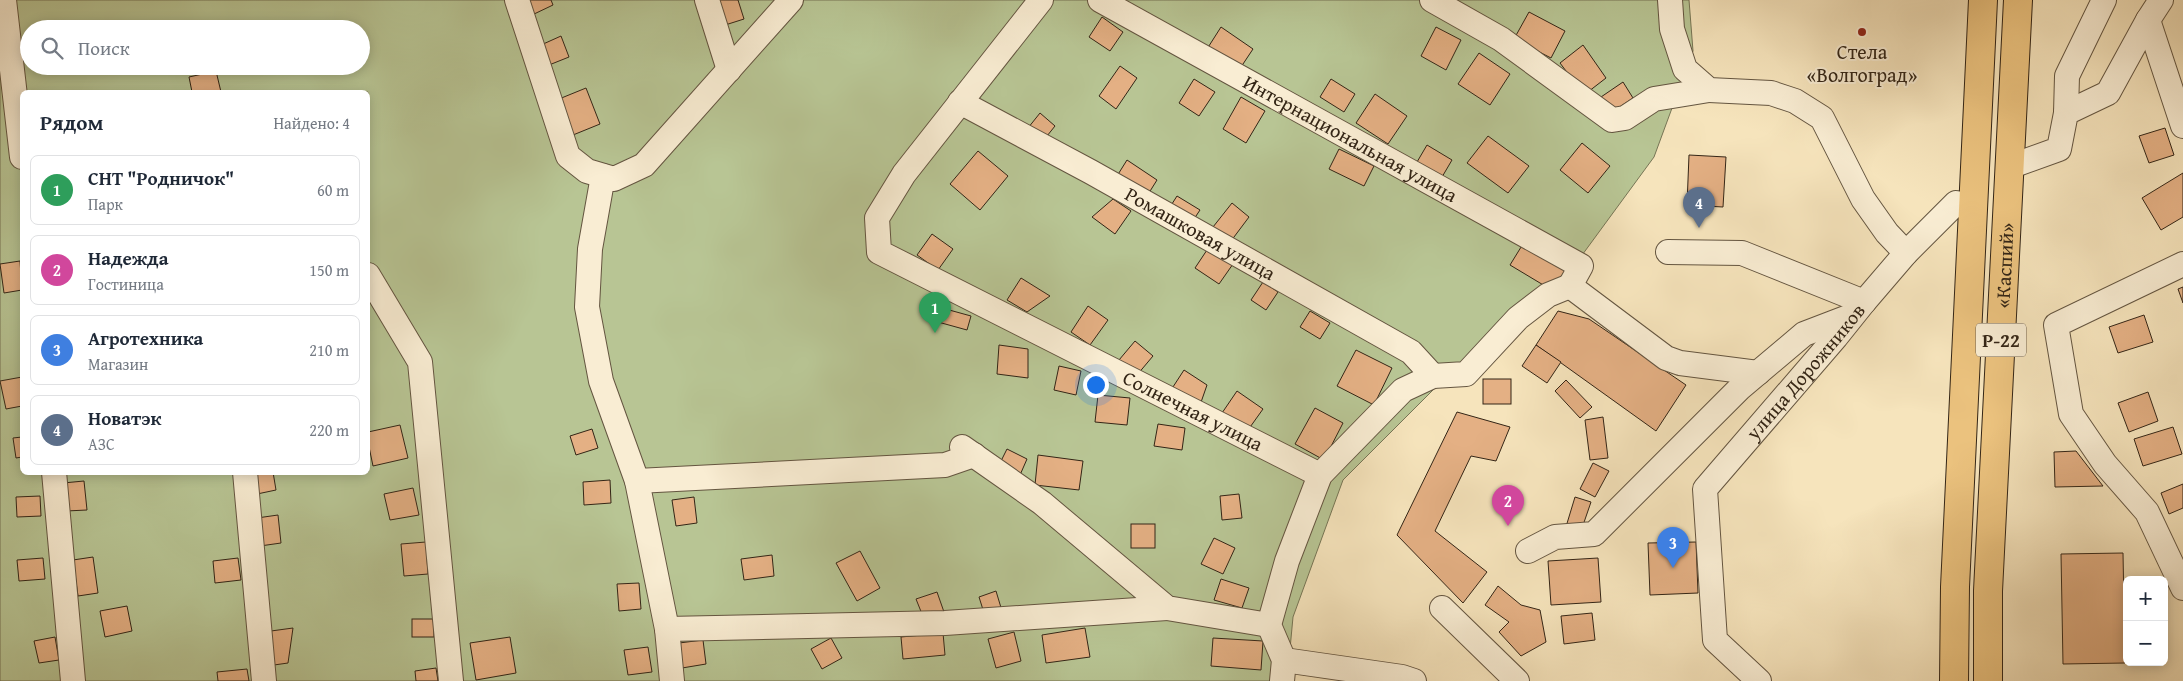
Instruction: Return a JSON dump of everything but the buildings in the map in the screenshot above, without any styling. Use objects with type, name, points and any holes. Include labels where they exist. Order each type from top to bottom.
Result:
[{"type":"highway","name":"«Каспий»","points":[[1954,681],[1964,204],[1974,172],[1983,0]]},
{"type":"highway","name":"«Каспий»","points":[[1988,681],[1988,591],[2018,0]]},
{"type":"street","points":[[4,0],[20,140]]},
{"type":"street","points":[[517,0],[568,156],[587,171],[614,179],[644,165],[791,0]]},
{"type":"street","points":[[708,0],[729,70]]},
{"type":"street","points":[[960,102],[1041,0]]},
{"type":"street","name":"Интернациональная улица","points":[[1100,0],[1581,266],[1570,286]]},
{"type":"street","points":[[1432,0],[1501,39],[1612,120],[1625,118],[1654,100],[1709,90],[1771,93],[1795,101],[1822,118],[1863,199],[1887,233],[1906,253]]},
{"type":"street","points":[[1670,0],[1672,29],[1686,70],[1709,90]]},
{"type":"street","points":[[2090,29],[2091,0]]},
{"type":"street","points":[[2010,166],[2059,148],[2066,113],[2068,76],[2104,0]]},
{"type":"street","points":[[2066,113],[2108,94],[2148,20],[2161,0]]},
{"type":"street","points":[[2148,20],[2183,126]]},
{"type":"street","name":"Солнечная улица","points":[[960,102],[904,174],[877,218],[879,252],[1320,475]]},
{"type":"street","name":"Ромашковая улица","points":[[960,102],[1091,172],[1411,352],[1433,376]]},
{"type":"street","points":[[603,176],[590,249],[587,307],[601,381],[637,481],[667,629],[672,681]]},
{"type":"street","name":"улица Дорожников","points":[[1760,681],[1716,640],[1705,489],[1906,253],[1964,204]]},
{"type":"street","points":[[1668,252],[1742,253],[1857,309]]},
{"type":"street","points":[[2183,264],[2056,325],[2071,414],[2105,464],[2147,512],[2183,588]]},
{"type":"street","points":[[370,277],[420,362],[451,681]]},
{"type":"street","points":[[1414,681],[1402,677],[1283,671],[1269,625],[1287,561],[1320,475],[1403,390],[1433,376],[1466,374],[1518,318],[1548,295],[1570,286],[1666,358],[1680,363],[1758,373]]},
{"type":"street","points":[[1528,551],[1555,537],[1594,534],[1740,388],[1804,334],[1857,309]]},
{"type":"street","points":[[637,481],[945,465],[968,451],[1042,503],[1167,608]]},
{"type":"street","points":[[54,475],[73,681]]},
{"type":"street","points":[[245,475],[264,681]]},
{"type":"street","points":[[667,629],[945,623],[1167,608],[1269,625]]},
{"type":"street","points":[[1442,608],[1517,681]]},
{"type":"green space","points":[[0,0],[1689,0],[1693,51],[1654,157],[1555,292],[1450,373],[1343,480],[1293,617],[1287,681],[0,681]]},
{"type":"place","name":"Стела «Волгоград»","points":[[1862,32]]},
{"type":"place","name":"Новатэк","points":[[1699,228]]},
{"type":"place","name":"СНТ \"Родничок\"","points":[[935,333]]},
{"type":"place","name":"Надежда","points":[[1508,526]]},
{"type":"place","name":"Агротехника","points":[[1673,568]]}]
